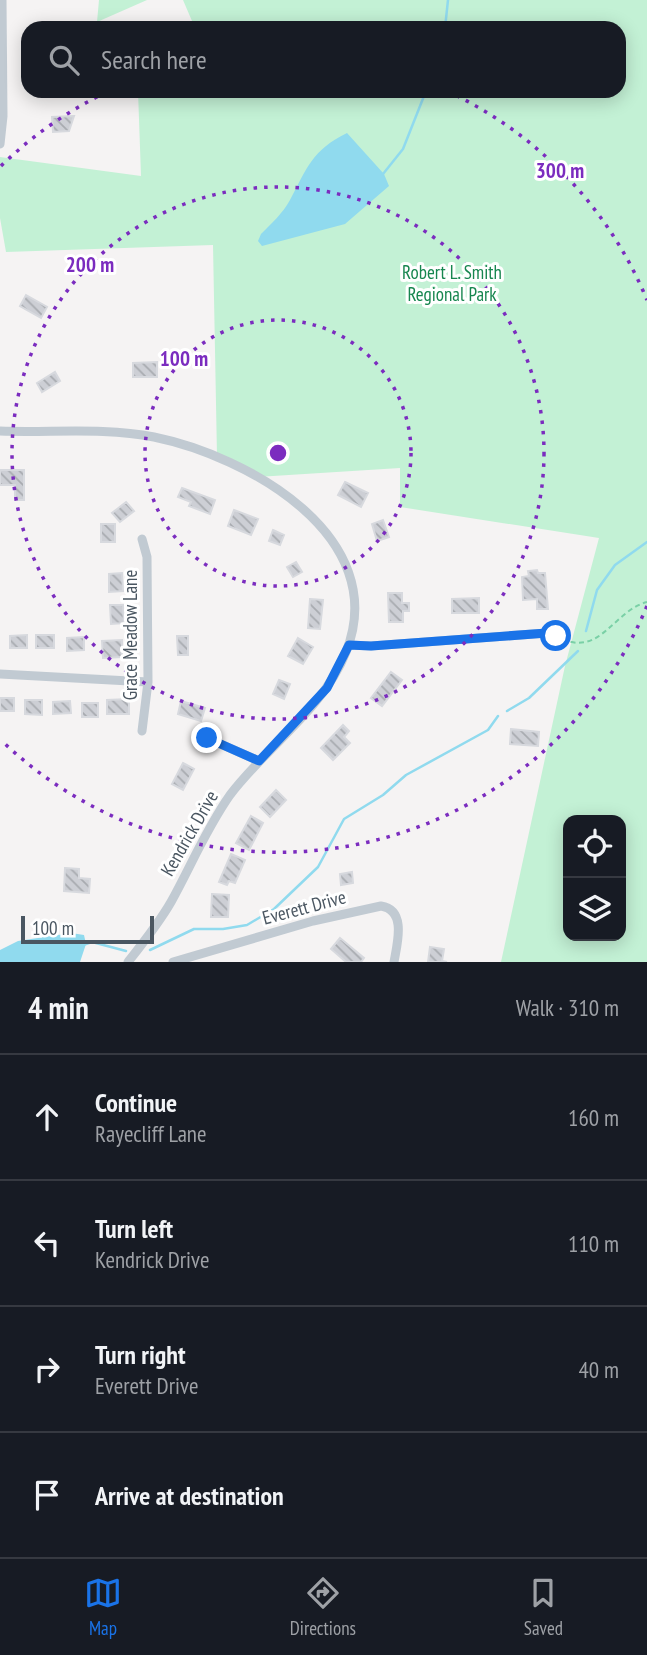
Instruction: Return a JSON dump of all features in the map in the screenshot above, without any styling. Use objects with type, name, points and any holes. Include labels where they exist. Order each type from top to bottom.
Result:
[{"type":"street","points":[[0,144],[3,116],[2,0]]},
{"type":"street","name":"Kendrick Drive","points":[[0,431],[150,436],[217,456],[257,478],[317,522],[343,556],[352,577],[355,620],[349,645],[327,688],[259,761],[215,817],[171,902],[128,962]]},
{"type":"street","name":"Grace Meadow Lane","points":[[142,539],[147,557],[148,682],[142,731]]},
{"type":"street","points":[[349,645],[371,646],[547,633]]},
{"type":"street","points":[[0,674],[148,682]]},
{"type":"street","points":[[207,738],[259,761]]},
{"type":"street","name":"Everett Drive","points":[[173,962],[313,922],[381,906],[391,909],[397,916],[394,962]]},
{"type":"path","points":[[547,633],[570,642],[600,638],[629,610],[647,602]]},
{"type":"green space","points":[[99,0],[147,0],[99,21],[97,21]]},
{"type":"green space","name":"Robert L. Smith Regional Park","points":[[183,0],[647,0],[647,962],[501,962],[565,666],[599,538],[400,507],[400,468],[257,477],[217,456],[213,245],[6,252],[0,218],[0,157],[141,176],[138,98],[626,98],[626,21],[192,21]]},
{"type":"water","points":[[347,133],[384,174],[389,186],[345,224],[262,246],[258,241],[261,234],[287,205],[306,169],[318,153]]},
{"type":"water","points":[[71,933],[84,935],[86,944],[80,962],[0,962],[0,950],[18,941]]},
{"type":"building","points":[[74,116],[69,131],[53,132],[52,117]]},
{"type":"building","points":[[26,295],[47,307],[41,318],[20,306]]},
{"type":"building","points":[[157,362],[157,377],[133,377],[133,363]]},
{"type":"building","points":[[55,372],[60,381],[42,392],[37,383]]},
{"type":"building","points":[[0,470],[24,470],[24,500],[15,500],[15,485],[0,485]]},
{"type":"building","points":[[345,482],[368,493],[361,507],[338,495]]},
{"type":"building","points":[[182,488],[215,500],[210,514],[189,506],[191,502],[178,497]]},
{"type":"building","points":[[126,502],[134,511],[120,522],[112,513]]},
{"type":"building","points":[[234,510],[258,519],[251,535],[228,526]]},
{"type":"building","points":[[383,520],[389,537],[377,541],[372,524]]},
{"type":"building","points":[[101,524],[115,524],[115,542],[101,542]]},
{"type":"building","points":[[273,530],[284,535],[280,545],[269,541]]},
{"type":"building","points":[[296,562],[302,572],[293,577],[287,567]]},
{"type":"building","points":[[537,570],[538,573],[545,573],[548,609],[537,609],[537,599],[523,600],[522,577],[529,576],[528,571]]},
{"type":"building","points":[[122,573],[123,591],[109,592],[109,574]]},
{"type":"building","points":[[388,593],[402,593],[402,603],[409,603],[409,611],[403,611],[403,622],[389,622]]},
{"type":"building","points":[[479,598],[479,613],[452,613],[452,599]]},
{"type":"building","points":[[310,599],[323,600],[320,629],[308,628]]},
{"type":"building","points":[[110,605],[123,605],[124,623],[111,624]]},
{"type":"building","points":[[27,635],[27,648],[10,648],[10,636]]},
{"type":"building","points":[[36,635],[54,635],[54,648],[36,648]]},
{"type":"building","points":[[177,636],[188,636],[188,655],[178,655]]},
{"type":"building","points":[[84,637],[84,650],[67,651],[67,638]]},
{"type":"building","points":[[298,638],[313,647],[303,664],[288,656]]},
{"type":"building","points":[[122,640],[122,657],[103,658],[102,641]]},
{"type":"building","points":[[391,672],[402,680],[382,706],[371,698]]},
{"type":"building","points":[[279,680],[290,684],[284,699],[273,694]]},
{"type":"building","points":[[0,698],[14,698],[14,711],[0,711]]},
{"type":"building","points":[[129,699],[129,714],[107,714],[107,700]]},
{"type":"building","points":[[25,700],[42,700],[42,715],[25,714]]},
{"type":"building","points":[[70,701],[71,713],[53,714],[53,702]]},
{"type":"building","points":[[181,701],[205,708],[201,721],[178,714]]},
{"type":"building","points":[[82,703],[98,703],[98,717],[82,717]]},
{"type":"building","points":[[343,725],[349,731],[344,737],[350,743],[333,760],[321,748]]},
{"type":"building","points":[[511,729],[539,732],[538,746],[510,744]]},
{"type":"building","points":[[183,763],[194,769],[183,790],[172,784]]},
{"type":"building","points":[[276,790],[286,800],[270,817],[260,807]]},
{"type":"building","points":[[251,816],[263,823],[249,850],[236,843]]},
{"type":"building","points":[[231,854],[245,860],[235,883],[229,881],[227,885],[219,882]]},
{"type":"building","points":[[65,868],[79,869],[79,878],[90,879],[89,893],[64,891]]},
{"type":"building","points":[[352,872],[353,883],[341,885],[340,874]]},
{"type":"building","points":[[212,894],[229,895],[228,917],[211,917]]},
{"type":"building","points":[[340,938],[364,958],[361,962],[346,962],[331,949]]},
{"type":"building","points":[[430,947],[444,949],[442,961],[447,962],[428,962]]},
{"type":"waterway","points":[[446,21],[448,0]]},
{"type":"waterway","points":[[383,174],[403,149],[423,98]]},
{"type":"waterway","points":[[586,631],[597,590],[615,565],[647,542]]},
{"type":"waterway","points":[[507,711],[529,698],[578,651]]},
{"type":"waterway","points":[[150,950],[194,929],[223,929],[247,925],[274,909],[318,867],[344,819],[383,795],[406,775],[488,730],[498,716]]},
{"type":"waterway","points":[[83,945],[92,942],[126,951]]},
{"type":"route","points":[[207,738],[259,761],[327,688],[349,645],[371,646],[547,633],[556,636]]}]
